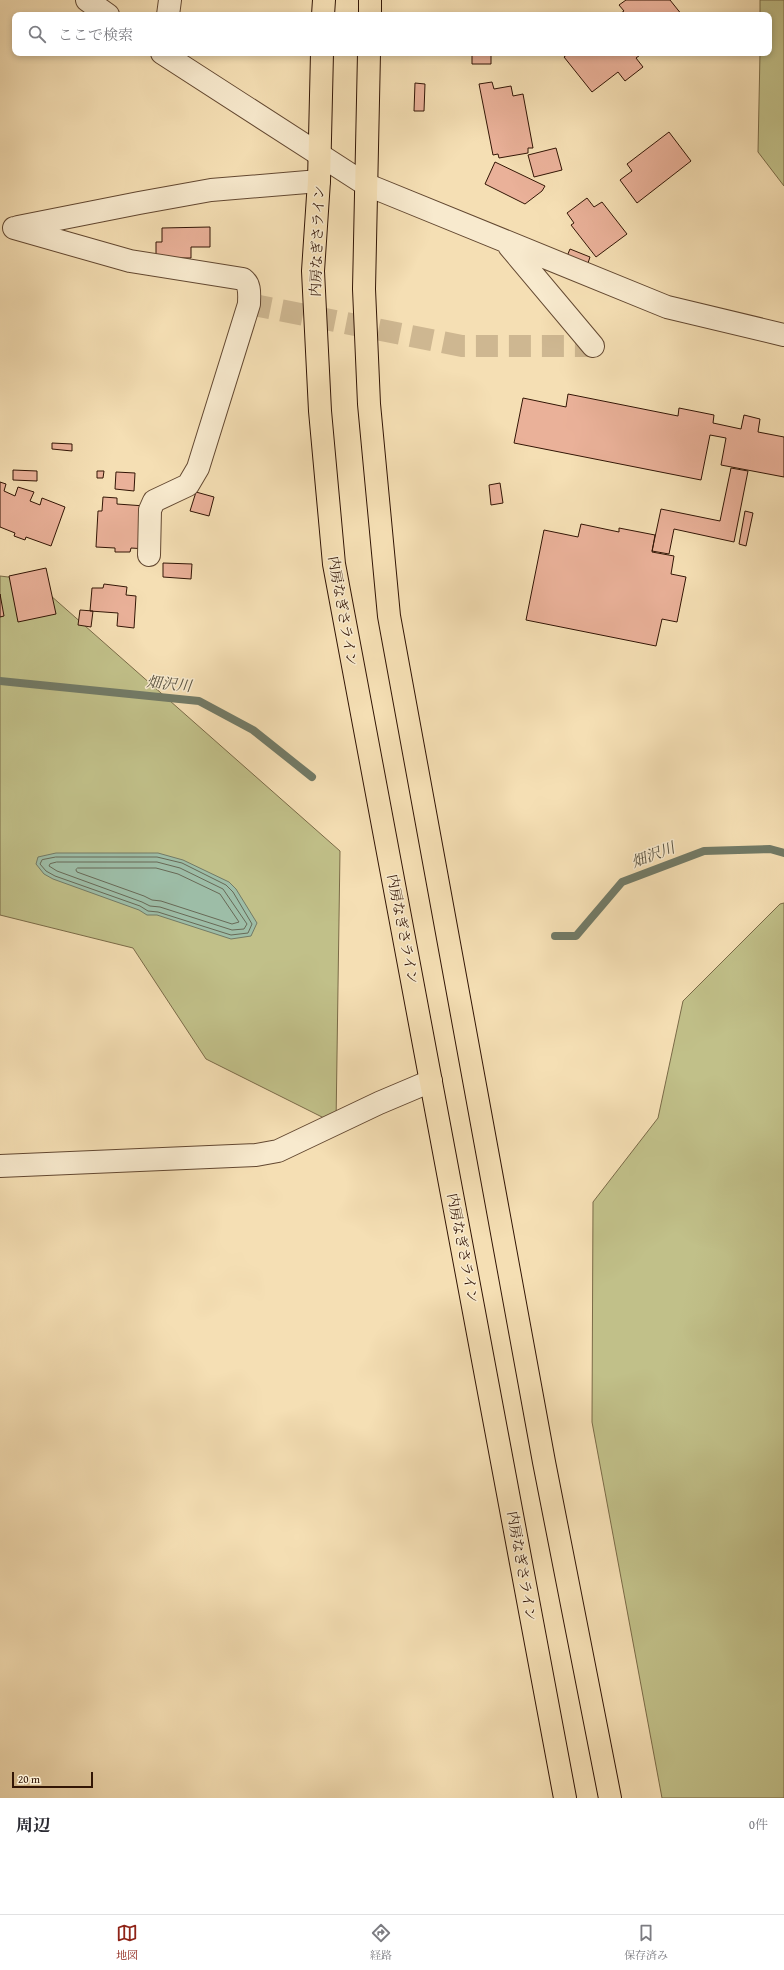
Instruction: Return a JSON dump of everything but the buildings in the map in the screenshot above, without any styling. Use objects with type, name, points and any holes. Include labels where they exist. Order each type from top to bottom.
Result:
[{"type":"highway","points":[[323,12],[324,0]]},
{"type":"highway","points":[[370,0],[370,12]]},
{"type":"highway","name":"内房なぎさライン","points":[[322,56],[318,154],[319,181],[313,271],[320,411],[334,564],[565,1798]]},
{"type":"highway","points":[[369,56],[365,184],[364,289],[369,404],[389,616],[542,1454],[610,1798]]},
{"type":"street","points":[[87,0],[104,12]]},
{"type":"street","points":[[168,12],[170,0]]},
{"type":"street","points":[[167,56],[365,184],[667,307],[784,335]]},
{"type":"street","points":[[7,229],[139,202],[211,190],[319,181]]},
{"type":"street","points":[[7,229],[130,262],[243,279],[247,282],[249,304],[198,468],[188,485],[154,501],[150,510],[149,555]]},
{"type":"street","points":[[507,243],[593,346]]},
{"type":"street","points":[[0,1166],[256,1154],[278,1151],[379,1103],[431,1081]]},
{"type":"shaded area","points":[[760,0],[784,0],[784,186],[758,152],[760,56],[772,56],[772,12],[760,12]]},
{"type":"shaded area","points":[[0,576],[33,580],[340,851],[336,1124],[206,1059],[133,948],[0,915]]},
{"type":"shaded area","points":[[784,903],[784,1798],[662,1798],[592,1422],[593,1202],[658,1118],[683,1001],[780,904]]},
{"type":"water","points":[[56,853],[158,853],[183,860],[229,882],[236,889],[257,923],[251,936],[231,939],[157,915],[147,915],[139,910],[53,879],[44,874],[36,864],[38,857]]},
{"type":"waterway","name":"畑沢川","points":[[0,681],[199,701],[253,730],[312,777]]},
{"type":"waterway","name":"畑沢川","points":[[555,936],[576,936],[622,882],[704,851],[770,849],[784,853]]},
{"type":"tunnel","points":[[249,304],[462,346],[593,346]]}]
